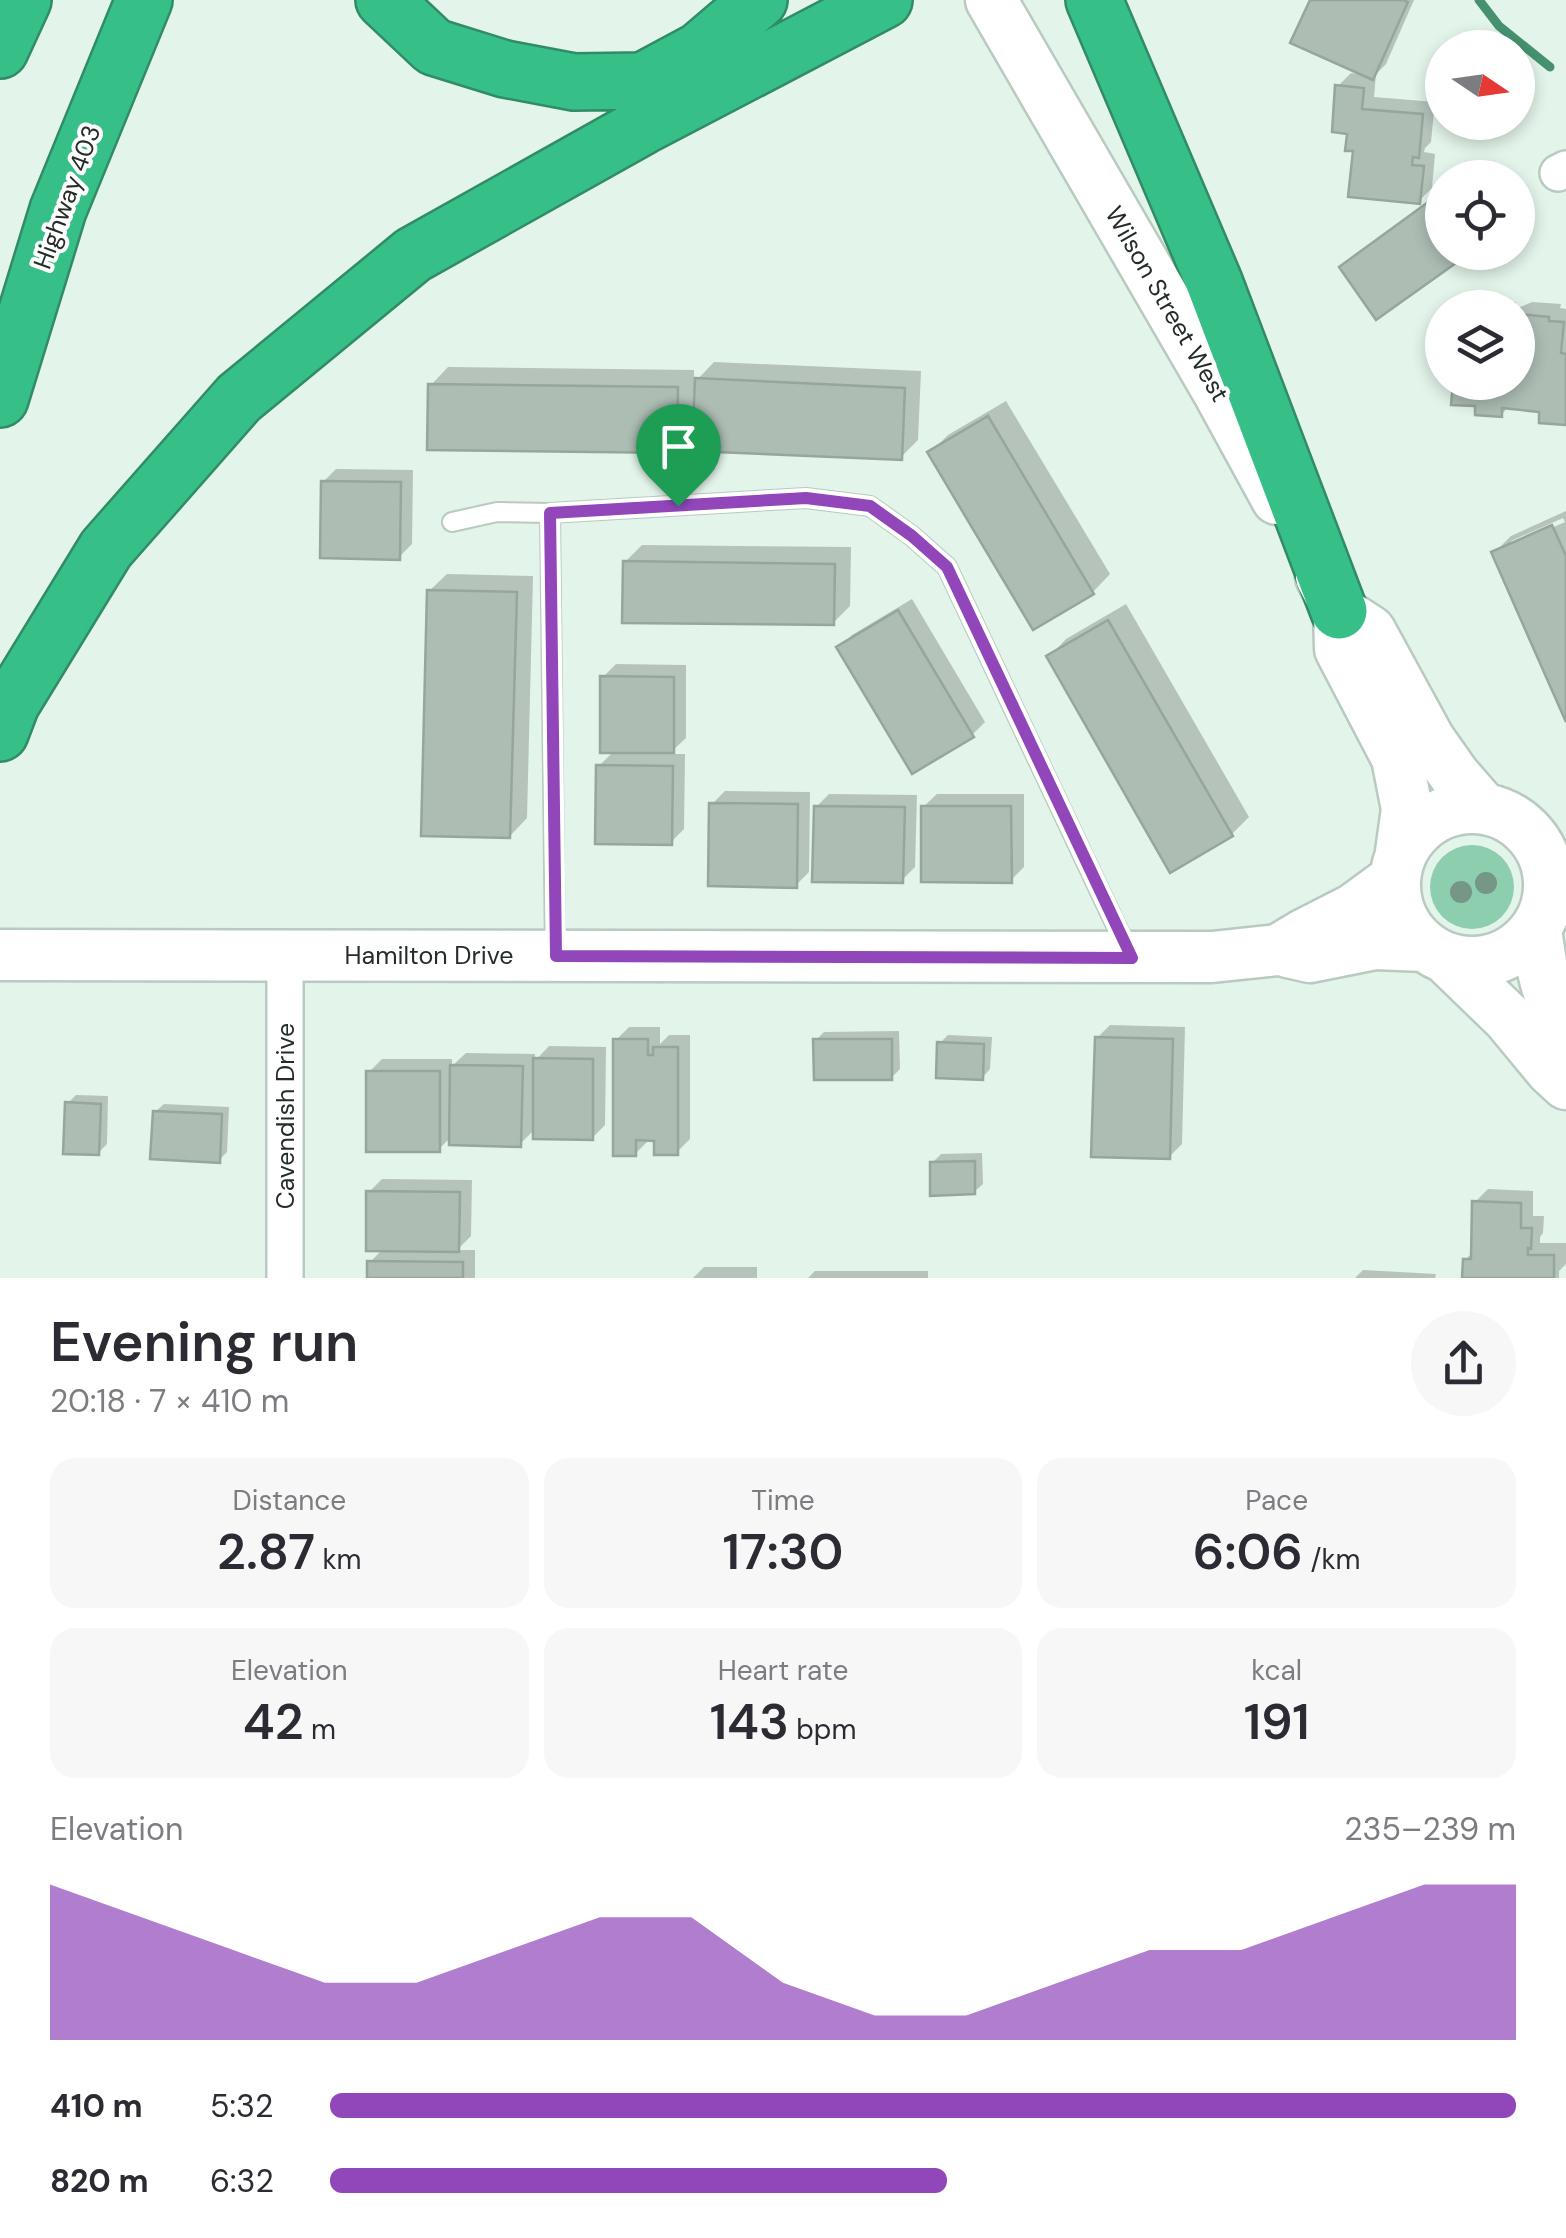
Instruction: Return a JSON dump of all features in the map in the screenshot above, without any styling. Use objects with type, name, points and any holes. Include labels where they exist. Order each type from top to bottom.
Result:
[{"type":"highway","points":[[0,50],[23,0]]},
{"type":"highway","name":"Highway 403","points":[[0,398],[58,210],[144,0]]},
{"type":"highway","points":[[384,0],[434,46],[505,69],[591,82],[643,81],[699,51],[760,0]]},
{"type":"highway","points":[[0,733],[11,704],[106,549],[238,398],[413,255],[643,126],[884,0]]},
{"type":"highway","points":[[1094,0],[1214,282],[1339,611]]},
{"type":"main road","name":"Wilson Street West","points":[[991,0],[1209,376],[1339,611],[1340,649],[1397,758],[1406,809],[1398,866]]},
{"type":"main road","name":"Wilson Street West","points":[[1339,611],[1370,631],[1455,776],[1522,820]]},
{"type":"main road","points":[[1566,1031],[1551,1003],[1540,963],[1549,887],[1546,863],[1535,840],[1522,820],[1458,808],[1435,816],[1416,832],[1398,866],[1396,904],[1407,927],[1508,1018],[1566,1084]]},
{"type":"main road","name":"Hamilton Drive","points":[[1278,950],[1354,909],[1398,866]]},
{"type":"main road","points":[[1435,952],[1471,962],[1496,958],[1518,946],[1549,908]]},
{"type":"main road","name":"Hamilton Drive","points":[[21,955],[1132,958],[1228,956],[1278,950],[1310,957],[1375,944],[1435,952]]},
{"type":"street","name":"Cavendish Drive","points":[[284,1278],[285,955]]},
{"type":"lane","points":[[452,522],[497,512],[550,513],[806,498],[870,506],[947,567],[1132,958]]},
{"type":"lane","points":[[550,513],[556,956]]},
{"type":"green space","points":[[1472,845],[1488,848],[1502,857],[1511,871],[1511,903],[1502,917],[1488,926],[1472,929],[1456,926],[1442,917],[1433,903],[1430,887],[1433,871],[1442,857],[1456,848]]},
{"type":"building","points":[[1310,0],[1408,2],[1373,80],[1290,43]]},
{"type":"building","points":[[1335,85],[1364,88],[1362,109],[1423,114],[1419,158],[1413,157],[1412,165],[1424,166],[1420,204],[1348,197],[1353,151],[1345,151],[1347,134],[1332,132]]},
{"type":"building","points":[[1425,204],[1425,270],[1446,270],[1376,320],[1339,267]]},
{"type":"building","points":[[1535,316],[1564,322],[1561,353],[1566,354],[1566,425],[1539,423],[1539,412],[1502,408],[1502,417],[1475,415],[1475,406],[1451,405],[1451,400],[1535,400]]},
{"type":"building","points":[[695,378],[905,388],[902,460],[692,451]]},
{"type":"building","points":[[428,384],[678,387],[677,453],[427,450]]},
{"type":"building","points":[[988,416],[1094,594],[1033,630],[927,452]]},
{"type":"building","points":[[321,481],[401,482],[400,560],[320,558]]},
{"type":"building","points":[[1552,525],[1566,556],[1566,722],[1491,552]]},
{"type":"building","points":[[623,561],[835,564],[834,625],[622,623]]},
{"type":"building","points":[[427,590],[517,592],[510,838],[421,836]]},
{"type":"building","points":[[898,610],[974,737],[912,774],[836,647]]},
{"type":"building","points":[[1108,620],[1233,836],[1170,873],[1046,656]]},
{"type":"building","points":[[600,676],[674,677],[674,753],[600,753]]},
{"type":"building","points":[[596,765],[673,766],[672,845],[595,844]]},
{"type":"building","points":[[709,803],[798,804],[797,888],[708,886]]},
{"type":"building","points":[[814,806],[905,807],[903,883],[812,882]]},
{"type":"building","points":[[921,806],[1011,806],[1012,883],[921,882]]},
{"type":"building","points":[[1095,1037],[1173,1039],[1170,1159],[1091,1157]]},
{"type":"building","points":[[613,1039],[648,1039],[648,1055],[653,1055],[653,1047],[678,1047],[678,1155],[654,1155],[654,1141],[636,1140],[636,1156],[613,1156]]},
{"type":"building","points":[[813,1039],[892,1039],[892,1080],[814,1080]]},
{"type":"building","points":[[937,1042],[984,1044],[983,1080],[936,1078]]},
{"type":"building","points":[[533,1058],[593,1059],[593,1140],[533,1139]]},
{"type":"building","points":[[450,1065],[523,1066],[521,1147],[449,1145]]},
{"type":"building","points":[[366,1071],[440,1071],[440,1152],[366,1152]]},
{"type":"building","points":[[65,1102],[101,1104],[99,1155],[63,1154]]},
{"type":"building","points":[[153,1111],[222,1114],[220,1163],[150,1159]]},
{"type":"building","points":[[975,1161],[975,1194],[930,1196],[930,1162]]},
{"type":"building","points":[[366,1191],[460,1192],[459,1252],[366,1251]]},
{"type":"building","points":[[1472,1201],[1521,1203],[1521,1228],[1532,1228],[1528,1255],[1554,1255],[1554,1278],[1462,1278],[1463,1259],[1471,1259]]},
{"type":"building","points":[[367,1261],[463,1262],[463,1278],[367,1278]]},
{"type":"waterway","points":[[1479,0],[1499,26],[1550,67]]},
{"type":"route","points":[[806,498],[870,506],[947,567],[1132,958],[556,956],[550,513],[678,506],[806,498]]}]
